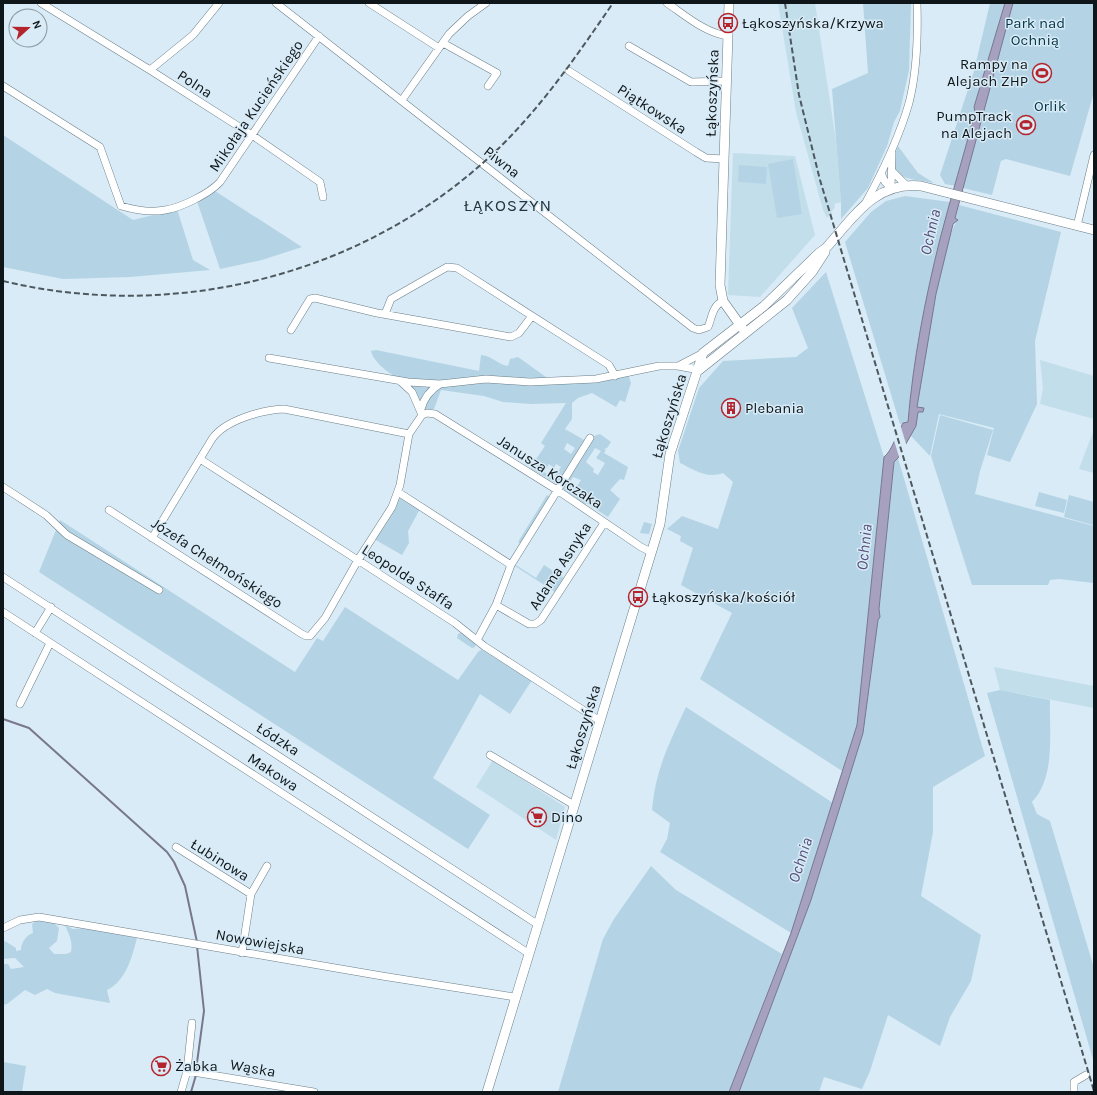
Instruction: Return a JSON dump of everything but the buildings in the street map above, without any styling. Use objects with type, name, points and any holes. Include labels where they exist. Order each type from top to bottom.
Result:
[{"type":"street","name":"Polna","points":[[41,3],[252,135],[320,182],[323,197]]},
{"type":"street","points":[[150,70],[193,35],[219,3]]},
{"type":"street","name":"Piwna","points":[[276,3],[693,328],[700,330],[708,327],[714,310],[718,304],[723,301]]},
{"type":"street","points":[[369,3],[441,46],[497,73],[488,86]]},
{"type":"street","points":[[402,100],[456,26],[486,3]]},
{"type":"street","points":[[667,3],[704,28],[717,35],[727,36]]},
{"type":"street","name":"Łąkoszyńska","points":[[699,370],[743,329],[723,301],[720,285],[728,3]]},
{"type":"street","points":[[865,204],[881,173],[894,142],[911,92],[914,71],[917,3]]},
{"type":"street","name":"Mikołaja Kucieńskiego","points":[[3,86],[100,147],[121,206],[137,210],[164,210],[192,200],[215,187],[319,36]]},
{"type":"street","points":[[629,46],[691,82],[726,80]]},
{"type":"street","name":"Piątkowska","points":[[569,71],[706,158],[724,159]]},
{"type":"street","points":[[891,188],[892,178],[890,168],[894,142]]},
{"type":"street","points":[[1076,226],[1094,155]]},
{"type":"street","points":[[890,168],[898,179],[906,185]]},
{"type":"street","points":[[881,173],[885,182],[891,188]]},
{"type":"street","points":[[678,366],[743,329],[787,300],[812,272],[823,257],[826,248],[865,204],[878,194],[891,188],[906,185],[921,186],[1094,230]]},
{"type":"street","points":[[385,314],[391,299],[447,267],[457,268],[609,365],[615,376]]},
{"type":"street","points":[[291,330],[310,299],[315,298],[385,314],[511,337],[519,333],[532,316]]},
{"type":"street","name":"Łąkoszyńska","points":[[486,1092],[660,524],[670,454],[699,370],[703,353]]},
{"type":"street","points":[[269,358],[399,380],[440,384],[486,379],[530,382],[596,379],[615,376],[649,367],[678,366],[699,370]]},
{"type":"street","points":[[686,362],[694,364],[699,370]]},
{"type":"street","points":[[399,380],[412,392],[421,412]]},
{"type":"street","points":[[358,560],[392,508],[398,492],[409,434],[421,412],[423,400],[429,392],[440,384]]},
{"type":"street","points":[[152,538],[200,459],[221,428],[269,410],[284,409],[409,434]]},
{"type":"street","name":"Janusza Korczaka","points":[[421,412],[435,414],[557,490],[641,548],[651,552]]},
{"type":"street","points":[[477,640],[496,605],[511,565],[590,438]]},
{"type":"street","name":"Leopolda Staffa","points":[[200,459],[358,560],[600,721]]},
{"type":"street","points":[[3,487],[46,515],[60,530],[159,590]]},
{"type":"street","points":[[398,492],[511,565]]},
{"type":"street","name":"Józefa Chełmońskiego","points":[[109,510],[306,636],[310,636],[325,618],[358,560]]},
{"type":"street","name":"Adama Asnyka","points":[[496,605],[529,624],[535,624],[541,620],[604,523]]},
{"type":"street","name":"Łódzka","points":[[3,577],[537,924]]},
{"type":"street","points":[[35,633],[51,607]]},
{"type":"street","name":"Makowa","points":[[3,612],[528,953]]},
{"type":"street","points":[[20,704],[50,643]]},
{"type":"street","points":[[490,755],[574,805]]},
{"type":"street","name":"Łubinowa","points":[[176,847],[250,894]]},
{"type":"street","name":"Łubinowa","points":[[242,953],[250,894],[267,866]]},
{"type":"street","name":"Nowowiejska","points":[[3,928],[12,922],[29,917],[39,917],[242,953],[515,997]]},
{"type":"street","points":[[3,922],[12,922]]},
{"type":"street","points":[[181,1092],[187,1070],[192,1023]]},
{"type":"street","name":"Wąska","points":[[187,1070],[314,1092]]},
{"type":"street","points":[[1074,1092],[1074,1082],[1086,1075]]},
{"type":"shaded area","points":[[778,3],[815,3],[836,141],[841,202],[834,204],[835,207],[827,218],[823,210],[796,112]]},
{"type":"shaded area","points":[[1005,3],[1013,3],[955,218],[958,220],[953,224],[936,294],[917,407],[924,408],[923,412],[918,412],[916,426],[898,458],[894,462],[879,609],[880,617],[878,620],[863,733],[811,900],[739,1092],[729,1092],[791,933],[857,725],[884,457],[892,446],[903,423],[908,422],[916,353],[944,223],[975,112],[974,107]]},
{"type":"shaded area","points":[[733,153],[795,156],[815,235],[760,297],[728,295]]},
{"type":"shaded area","points":[[1040,360],[1094,376],[1094,419],[1040,404],[1043,388]]},
{"type":"shaded area","points":[[1094,429],[1094,473],[1079,469]]},
{"type":"shaded area","points":[[994,667],[1094,686],[1094,708],[1000,690]]},
{"type":"shaded area","points":[[493,760],[565,807],[556,840],[476,787]]},
{"type":"green space","points":[[863,3],[911,3],[909,70],[900,111],[894,122],[887,146],[868,188],[841,219],[832,89],[868,73]]},
{"type":"green space","points":[[990,3],[1005,3],[974,107],[975,112],[956,186],[945,184],[940,175],[974,71]]},
{"type":"green space","points":[[1013,3],[1094,3],[1094,92],[1070,176],[1006,159],[1001,161],[992,195],[963,188]]},
{"type":"green space","points":[[3,135],[133,220],[177,209],[193,260],[210,270],[130,277],[63,279],[3,267]]},
{"type":"green space","points":[[898,146],[918,173],[934,183],[908,178],[901,175],[897,171],[894,165]]},
{"type":"green space","points":[[793,159],[802,214],[777,218],[768,164]]},
{"type":"green space","points":[[739,165],[767,167],[766,184],[738,182]]},
{"type":"green space","points":[[215,191],[302,247],[262,260],[220,269],[197,201]]},
{"type":"green space","points":[[905,196],[950,202],[924,311],[914,367],[908,423],[900,424],[845,242],[871,212],[886,201]]},
{"type":"green space","points":[[959,205],[1061,232],[1035,341],[1037,404],[1010,462],[987,455],[994,428],[939,414],[930,456],[910,435],[916,426],[918,412],[924,409],[917,407],[933,308],[945,252],[952,231],[958,220],[955,218]]},
{"type":"green space","points":[[826,272],[884,457],[857,725],[842,771],[700,679],[732,613],[681,585],[693,548],[680,541],[681,536],[667,529],[682,516],[718,529],[733,482],[723,473],[711,475],[701,473],[680,463],[678,451],[699,388],[723,361],[796,357],[808,348],[792,308]]},
{"type":"green space","points":[[376,350],[479,371],[481,355],[508,366],[510,359],[518,357],[546,377],[537,379],[497,381],[405,379],[396,377],[374,359],[371,351]]},
{"type":"green space","points":[[628,374],[631,383],[625,402],[620,400],[616,407],[592,393],[578,398],[572,403],[572,419],[565,429],[586,441],[557,484],[530,468],[545,446],[541,443],[566,403],[531,404],[503,402],[484,396],[441,390],[434,409],[422,409],[406,383],[471,381],[529,384]],"holes":[[[567,443],[575,448],[571,454],[564,449]],[[549,464],[554,468],[556,464],[561,467],[554,478],[544,472]]]},
{"type":"green space","points":[[940,415],[993,430],[980,471],[975,494],[1094,526],[1094,583],[1059,579],[1050,580],[1048,585],[972,585],[931,456]]},
{"type":"green space","points":[[600,434],[611,442],[607,448],[604,449],[606,450],[604,453],[628,467],[624,480],[620,479],[610,490],[620,499],[608,517],[586,503],[585,506],[562,490],[563,485],[594,436]],"holes":[[[595,448],[601,451],[596,458],[605,463],[598,475],[593,472],[594,469],[586,462]],[[573,477],[581,480],[576,488],[569,484]]]},
{"type":"green space","points":[[898,458],[985,756],[933,787],[933,832],[921,896],[981,935],[971,981],[950,1017],[940,1046],[888,1015],[870,1071],[862,1089],[824,1077],[819,1092],[739,1092],[811,900],[863,733],[878,620],[880,617],[879,609],[894,462]]},
{"type":"green space","points":[[1039,492],[1067,500],[1064,513],[1035,506]]},
{"type":"green space","points":[[400,495],[420,509],[408,531],[409,543],[402,555],[374,539]]},
{"type":"green space","points":[[547,495],[550,497],[521,544],[518,542]]},
{"type":"green space","points":[[1069,495],[1094,502],[1093,525],[1064,517]]},
{"type":"green space","points":[[60,520],[295,672],[317,638],[323,641],[345,607],[458,680],[478,652],[482,649],[532,680],[510,714],[480,694],[433,778],[490,815],[468,849],[39,572]]},
{"type":"green space","points":[[644,522],[652,524],[649,534],[640,533]]},
{"type":"green space","points":[[516,565],[536,578],[544,565],[564,578],[555,592],[515,566]]},
{"type":"green space","points":[[462,632],[476,644],[475,647],[472,648],[457,638],[458,634]]},
{"type":"green space","points":[[1000,690],[1050,700],[1050,754],[1048,767],[1040,792],[1032,802],[1037,814],[1050,821],[1094,968],[1094,1063],[987,693]]},
{"type":"green space","points":[[686,707],[833,803],[791,933],[660,852],[667,839],[670,823],[652,810],[654,795],[664,757]]},
{"type":"green space","points":[[651,866],[676,890],[782,954],[729,1092],[558,1092],[603,939],[614,919]]},
{"type":"green space","points":[[36,921],[53,922],[59,928],[57,941],[49,948],[54,954],[66,954],[71,952],[71,941],[65,925],[73,929],[88,928],[137,938],[124,975],[114,986],[107,990],[110,1003],[55,993],[47,989],[35,995],[25,990],[7,1004],[3,1005],[3,964],[8,964],[11,969],[24,967],[15,958],[3,959],[3,943],[5,941],[16,948],[16,951],[21,950],[24,940],[33,933],[32,924]]},
{"type":"green space","points":[[3,1062],[26,1066],[22,1092],[3,1092]]},
{"type":"pier","points":[[900,424],[907,447],[900,460],[893,437]]},
{"type":"waterway","points":[[3,719],[29,728],[167,852],[174,862],[185,886],[197,942]]},
{"type":"waterway","points":[[196,1070],[204,1011],[197,946]]},
{"type":"waterway","points":[[191,1092],[196,1075]]},
{"type":"railway","points":[[3,281],[69,293],[136,296],[203,291],[268,278],[331,257],[391,228],[448,192],[499,148],[545,97],[613,3]]},
{"type":"railway","points":[[785,3],[799,95],[820,180],[1094,1091]]},
{"type":"place","name":"Łąkoszyńska/Krzywa","points":[[728,23]]},
{"type":"place","name":"Rampy na Alejach ZHP","points":[[1042,73]]},
{"type":"place","name":"PumpTrack na Alejach","points":[[1026,125]]},
{"type":"place","name":"Plebania","points":[[731,408]]},
{"type":"place","name":"Łąkoszyńska/kościół","points":[[638,597]]},
{"type":"place","name":"Dino","points":[[537,817]]},
{"type":"place","name":"Żabka","points":[[161,1066]]},
{"type":"district","name":"ŁĄKOSZYN","points":[[508,205]]},
{"type":"park label","name":"Park nad Ochnią","points":[[1035,32]]},
{"type":"park label","name":"Orlik","points":[[1050,106]]},
{"type":"water label","name":"Ochnia","points":[[930,232]]},
{"type":"water label","name":"Ochnia","points":[[864,547]]},
{"type":"water label","name":"Ochnia","points":[[800,860]]}]
